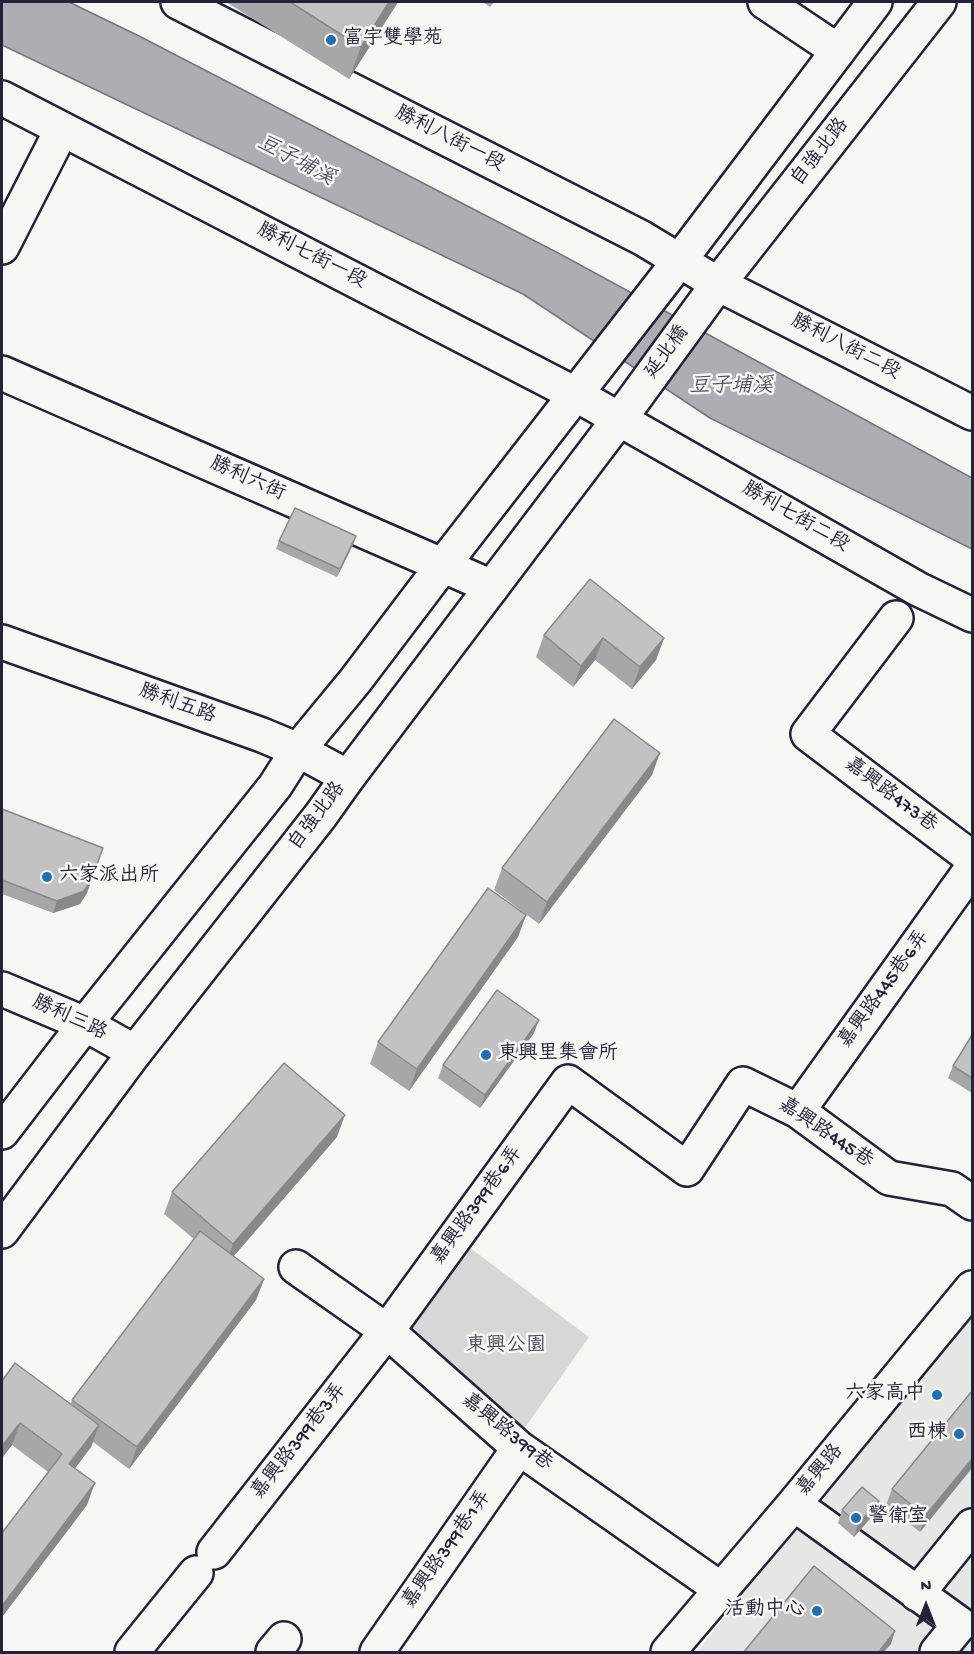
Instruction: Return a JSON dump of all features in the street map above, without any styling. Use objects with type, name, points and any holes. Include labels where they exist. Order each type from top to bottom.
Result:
[{"type":"street","name":"勝利八街一段","points":[[178,2],[631,233],[671,270],[711,294]]},
{"type":"street","points":[[765,2],[838,51]]},
{"type":"street","points":[[2,1132],[275,786],[298,750],[355,681],[875,2]]},
{"type":"street","name":"自強北路","points":[[711,294],[939,2]]},
{"type":"street","name":"勝利七街一段","points":[[2,98],[583,385],[626,410]]},
{"type":"street","points":[[2,247],[62,129]]},
{"type":"street","name":"延北橋","points":[[626,410],[711,294]]},
{"type":"street","name":"勝利八街二段","points":[[711,294],[972,413]]},
{"type":"street","name":"勝利六街","points":[[2,373],[492,586]]},
{"type":"street","name":"自強北路","points":[[2,1232],[135,1052],[321,815],[626,410]]},
{"type":"street","name":"勝利七街二段","points":[[626,410],[918,589],[972,615]]},
{"type":"street","name":"嘉興路473巷","points":[[896,618],[808,734],[972,858]]},
{"type":"street","name":"勝利五路","points":[[2,642],[262,735],[298,750],[348,777]]},
{"type":"street","name":"嘉興路445巷6弄","points":[[798,1112],[972,868]]},
{"type":"street","name":"勝利三路","points":[[2,989],[85,1024],[135,1052]]},
{"type":"street","name":"嘉興路445巷","points":[[568,1082],[687,1169],[743,1084],[798,1112],[889,1178],[952,1190],[972,1203]]},
{"type":"street","name":"嘉興路399巷6弄","points":[[387,1331],[568,1082]]},
{"type":"street","name":"嘉興路399巷","points":[[296,1267],[387,1331],[519,1448],[722,1590]]},
{"type":"street","name":"嘉興路","points":[[668,1653],[972,1288]]},
{"type":"street","name":"嘉興路399巷3弄","points":[[132,1653],[387,1331]]},
{"type":"street","name":"嘉興路399巷1弄","points":[[377,1653],[519,1448]]},
{"type":"street","points":[[794,1504],[960,1624],[937,1653]]},
{"type":"street","points":[[918,1594],[972,1526]]},
{"type":"shaded area","name":"六家高中","points":[[972,1307],[972,1652],[697,1652],[832,1483]]},
{"type":"green space","name":"東興公園","points":[[469,1247],[589,1337],[517,1439],[403,1326]]},
{"type":"water","name":"豆子埔溪","points":[[2,2],[69,2],[139,36],[560,254],[972,478],[972,549],[710,418],[523,294],[2,45]]},
{"type":"building","points":[[290,2],[389,2],[361,47]]},
{"type":"building","points":[[295,508],[356,536],[340,569],[279,541]]},
{"type":"building","points":[[590,579],[664,638],[640,667],[603,638],[581,666],[544,635]]},
{"type":"building","points":[[614,719],[660,753],[547,902],[502,868]]},
{"type":"building","name":"六家派出所","points":[[2,809],[103,848],[91,880],[84,891],[57,901],[2,880]]},
{"type":"building","points":[[488,888],[526,915],[417,1069],[378,1042]]},
{"type":"building","name":"東興里集會所","points":[[497,990],[539,1020],[485,1095],[443,1065]]},
{"type":"building","points":[[972,1035],[972,1078],[953,1066]]},
{"type":"building","points":[[284,1063],[345,1115],[233,1244],[172,1192]]},
{"type":"building","points":[[200,1231],[264,1279],[137,1447],[72,1400]]},
{"type":"building","points":[[15,1363],[99,1425],[69,1464],[95,1483],[2,1606],[2,1533],[62,1454],[20,1423],[2,1446],[2,1381]]},
{"type":"building","name":"西棟","points":[[972,1391],[972,1459],[925,1516],[892,1489]]},
{"type":"building","points":[[862,1487],[879,1501],[858,1524],[842,1510]]},
{"type":"building","name":"活動中心","points":[[814,1566],[895,1631],[878,1653],[743,1653]]},
{"type":"place","name":"富宇雙學苑","points":[[331,40]]},
{"type":"place","name":"六家派出所","points":[[47,877]]},
{"type":"place","name":"東興里集會所","points":[[486,1055]]},
{"type":"place","name":"六家高中","points":[[937,1395]]},
{"type":"place","name":"西棟","points":[[959,1434]]},
{"type":"place","name":"警衛室","points":[[856,1518]]},
{"type":"place","name":"活動中心","points":[[817,1611]]}]
